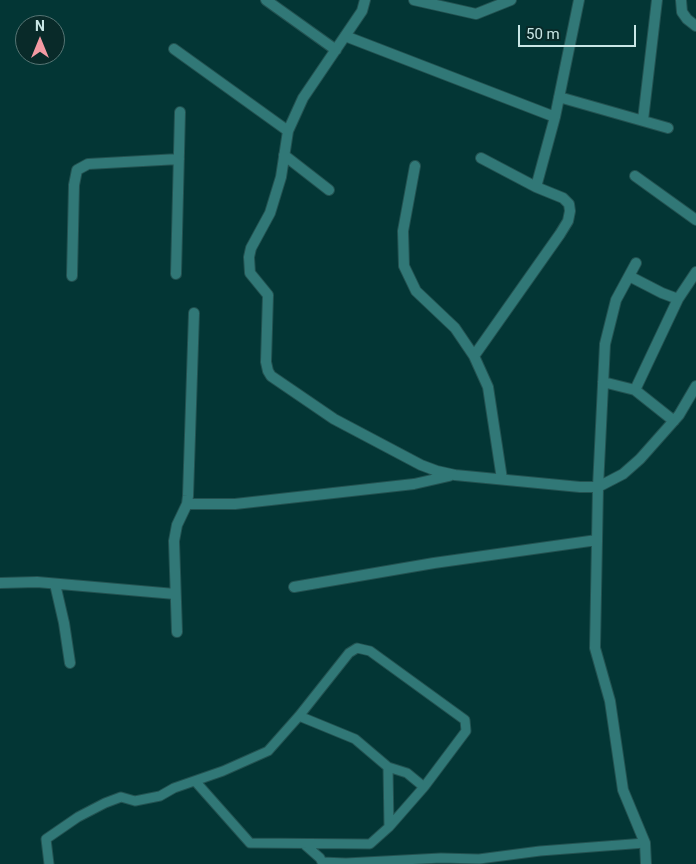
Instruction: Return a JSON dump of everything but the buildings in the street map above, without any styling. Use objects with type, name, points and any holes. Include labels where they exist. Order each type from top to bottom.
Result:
[{"type":"street","points":[[266,0],[336,50]]},
{"type":"street","points":[[365,0],[362,11],[304,98],[288,131],[282,177],[270,213],[254,240],[249,257],[250,273],[268,296],[266,362],[271,376],[334,419],[421,465],[437,471],[502,480],[580,487],[598,487],[623,474],[640,459],[674,421],[696,386]]},
{"type":"street","points":[[414,0],[476,14],[511,0]]},
{"type":"street","points":[[536,187],[555,117],[579,0]]},
{"type":"street","points":[[643,120],[656,0]]},
{"type":"street","points":[[681,0],[682,12],[696,26]]},
{"type":"street","points":[[346,36],[555,117]]},
{"type":"street","points":[[174,49],[288,131]]},
{"type":"street","points":[[559,97],[668,128]]},
{"type":"street","points":[[176,274],[180,112]]},
{"type":"street","points":[[284,155],[329,190]]},
{"type":"street","points":[[474,356],[560,234],[568,221],[570,211],[569,204],[563,198],[536,187],[481,158]]},
{"type":"street","points":[[72,276],[74,185],[77,170],[88,164],[179,160]]},
{"type":"street","points":[[415,166],[403,231],[404,266],[416,291],[454,328],[474,356],[488,387],[502,480]]},
{"type":"street","points":[[635,176],[696,220]]},
{"type":"street","points":[[636,263],[616,300],[607,336],[598,487],[595,648],[610,702],[623,790],[645,844],[646,864]]},
{"type":"street","points":[[635,390],[678,299],[696,272]]},
{"type":"street","points":[[629,276],[678,299]]},
{"type":"street","points":[[177,632],[174,541],[177,525],[187,504],[194,313]]},
{"type":"street","points":[[603,382],[635,390],[674,421]]},
{"type":"street","points":[[187,504],[236,504],[414,484],[454,474]]},
{"type":"street","points":[[294,588],[434,563],[597,540]]},
{"type":"street","points":[[0,583],[37,582],[175,594]]},
{"type":"street","points":[[55,584],[64,623],[70,663]]},
{"type":"lane","points":[[49,864],[46,839],[78,817],[105,803],[121,797],[135,801],[160,796],[174,788],[268,751],[299,716],[349,653],[358,648],[370,651],[465,720],[466,731],[424,787],[370,844],[250,843],[195,781]]},
{"type":"lane","points":[[299,716],[355,738],[388,767],[407,773],[424,787]]},
{"type":"lane","points":[[388,767],[388,827]]},
{"type":"lane","points":[[304,844],[322,862],[346,863],[441,858],[479,859],[558,849],[645,844]]}]
